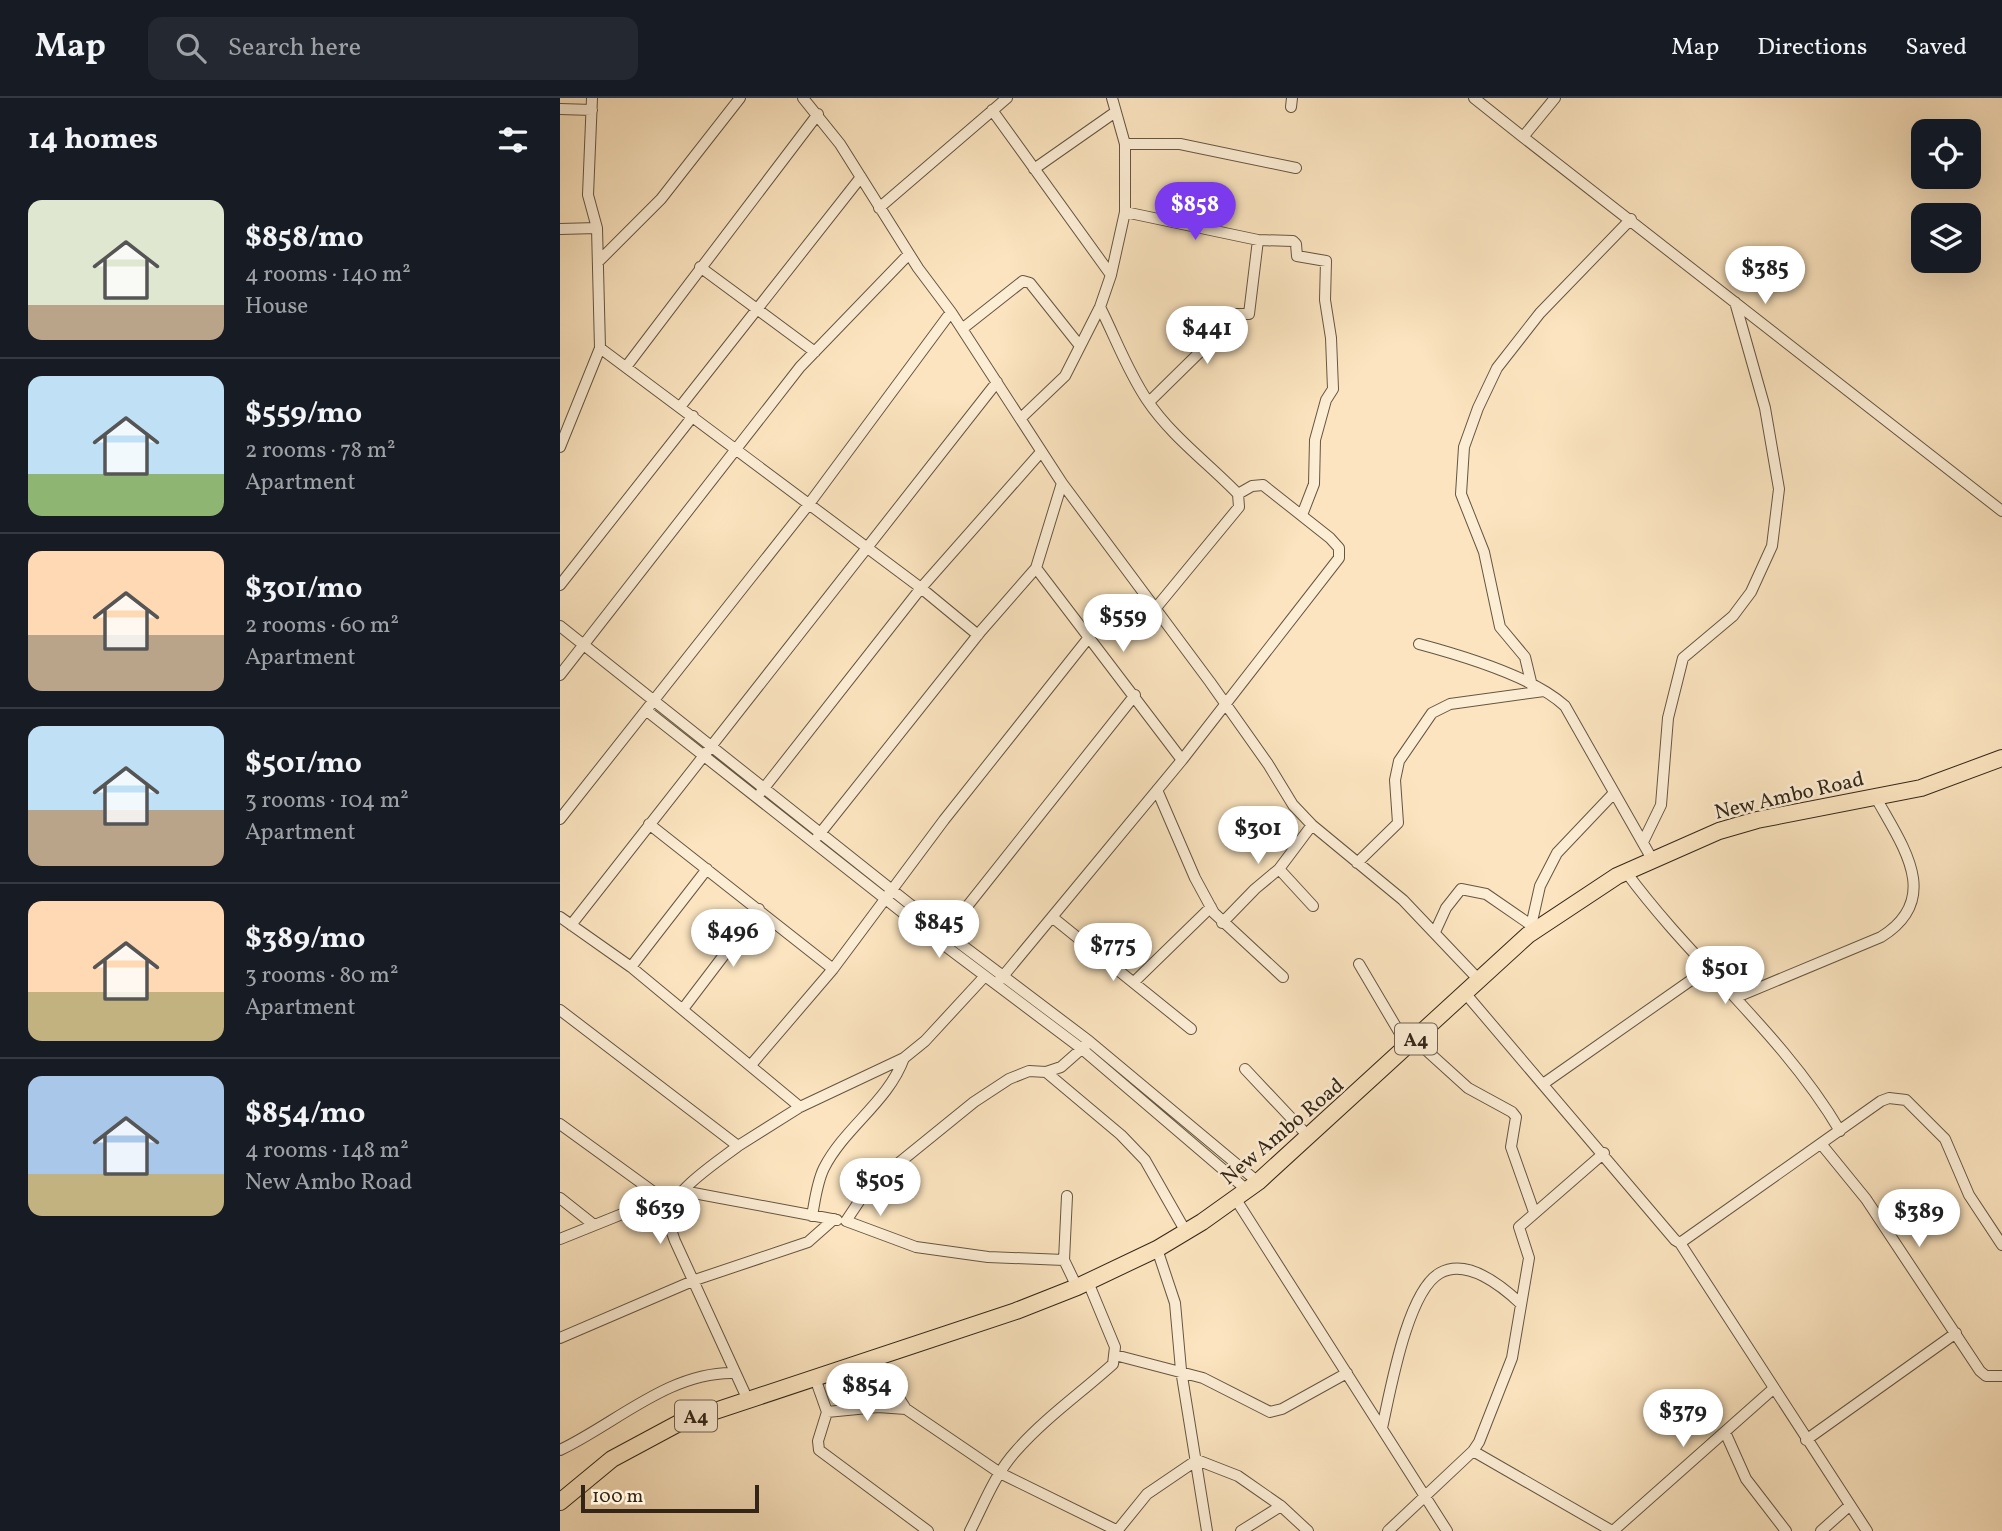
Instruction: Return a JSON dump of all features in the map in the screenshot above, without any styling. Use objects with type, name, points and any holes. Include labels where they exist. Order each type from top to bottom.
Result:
[{"type":"main road","name":"New Ambo Road","points":[[560,1502],[612,1459],[643,1440],[696,1416],[956,1332],[1082,1285],[1186,1232],[1247,1190],[1309,1138],[1530,930],[1626,872],[1731,827],[1921,788],[2002,758]]},
{"type":"street","points":[[560,447],[600,348],[597,228],[588,195],[587,153],[592,98]]},
{"type":"street","points":[[598,262],[661,199],[740,98]]},
{"type":"street","points":[[803,98],[818,114],[861,177],[909,254],[951,312],[1062,483],[1225,704],[1268,764],[1293,805],[1312,825],[1403,900],[1479,980]]},
{"type":"street","points":[[879,208],[1007,98]]},
{"type":"street","points":[[1021,418],[1065,376],[1100,307],[1111,275],[1125,212],[1125,145],[1112,98]]},
{"type":"street","points":[[1474,98],[2002,511]]},
{"type":"street","points":[[1523,137],[1555,98]]},
{"type":"street","points":[[560,109],[592,110]]},
{"type":"street","points":[[992,110],[1111,275]]},
{"type":"street","points":[[1034,169],[1114,113]]},
{"type":"street","points":[[626,367],[818,114]]},
{"type":"street","points":[[1125,145],[1181,144],[1296,168]]},
{"type":"street","points":[[681,407],[861,177]]},
{"type":"street","points":[[1125,212],[1258,240],[1293,241],[1296,244],[1297,256],[1324,259],[1327,263],[1325,300],[1331,338],[1333,389],[1326,401],[1315,440],[1314,484],[1302,514]]},
{"type":"street","points":[[1532,686],[1525,657],[1500,627],[1484,552],[1461,495],[1464,447],[1478,408],[1497,368],[1540,313],[1631,219]]},
{"type":"street","points":[[560,229],[597,228]]},
{"type":"street","points":[[1149,402],[1205,346],[1231,314],[1249,314],[1258,240]]},
{"type":"street","points":[[560,675],[736,448],[816,352],[909,254]]},
{"type":"street","points":[[700,267],[816,352]]},
{"type":"street","points":[[962,329],[1023,281],[1030,283],[1080,346]]},
{"type":"street","points":[[1643,842],[1661,805],[1668,718],[1683,658],[1733,616],[1751,592],[1772,546],[1779,489],[1765,408],[1735,302]]},
{"type":"street","points":[[1100,307],[1122,360],[1149,402],[1195,454],[1238,494],[1239,507],[1155,609]]},
{"type":"street","points":[[560,819],[809,504],[951,312]]},
{"type":"street","points":[[600,348],[921,588],[978,635]]},
{"type":"street","points":[[571,925],[997,382]]},
{"type":"street","points":[[560,585],[693,416]]},
{"type":"street","points":[[757,797],[921,588],[1041,452]]},
{"type":"street","points":[[813,842],[978,635],[1036,568],[1062,483]]},
{"type":"street","points":[[999,980],[1182,760],[1339,558],[1339,548],[1302,514],[1263,485],[1252,486],[1238,494]]},
{"type":"street","points":[[1036,568],[1182,760]]},
{"type":"street","points":[[560,626],[821,832],[889,895]]},
{"type":"street","points":[[751,1065],[833,969],[944,820],[1090,636]]},
{"type":"street","points":[[1419,644],[1470,658],[1544,691],[1565,706],[1652,859]]},
{"type":"street","points":[[1357,863],[1398,823],[1395,780],[1399,761],[1432,713],[1450,704],[1544,691]]},
{"type":"street","points":[[943,937],[1135,695]]},
{"type":"street","points":[[647,711],[813,842],[889,895],[1086,1045],[1247,1190],[1347,1373],[1447,1531]]},
{"type":"street","points":[[1157,790],[1195,878],[1211,907],[1222,923],[1283,977]]},
{"type":"street","points":[[1435,932],[1446,908],[1461,889],[1486,894],[1530,930],[1541,886],[1557,852],[1613,794]]},
{"type":"street","points":[[1737,997],[1881,937],[1897,927],[1908,914],[1914,890],[1913,866],[1875,796]]},
{"type":"street","points":[[649,824],[833,969]]},
{"type":"street","points":[[1222,923],[1279,869],[1312,825]]},
{"type":"street","points":[[631,967],[707,869]]},
{"type":"street","points":[[1279,869],[1313,906]]},
{"type":"street","points":[[1626,872],[1661,919],[1774,1037],[1840,1132]]},
{"type":"street","points":[[1135,981],[1211,907]]},
{"type":"street","points":[[683,1009],[759,909]]},
{"type":"street","points":[[1052,916],[1191,1029]]},
{"type":"street","points":[[560,918],[631,967],[800,1107]]},
{"type":"street","points":[[943,937],[985,976],[999,980]]},
{"type":"street","points":[[1359,964],[1411,1043],[1468,1088],[1512,1112],[1516,1117],[1511,1147],[1534,1212]]},
{"type":"street","points":[[1543,1084],[1706,969]]},
{"type":"street","points":[[747,1398],[739,1378],[733,1373],[695,1280],[670,1229],[669,1214],[674,1200],[738,1146],[800,1107],[904,1058],[925,1041],[985,976]]},
{"type":"street","points":[[1465,993],[1604,1153],[1675,1240],[1681,1243],[1849,1507],[1867,1531]]},
{"type":"street","points":[[560,1010],[738,1146]]},
{"type":"street","points":[[846,1222],[868,1188],[974,1102],[1019,1075],[1029,1071],[1046,1072],[1061,1067],[1086,1045]]},
{"type":"street","points":[[812,1216],[825,1166],[838,1147],[889,1089],[904,1058]]},
{"type":"street","points":[[1245,1069],[1309,1138]]},
{"type":"street","points":[[1046,1072],[1121,1135],[1145,1160],[1186,1232]]},
{"type":"street","points":[[1681,1243],[1881,1101],[1889,1098],[1906,1100],[1949,1145],[1969,1195],[2002,1245]]},
{"type":"street","points":[[560,1124],[662,1198],[674,1200]]},
{"type":"street","points":[[1822,1145],[1866,1199],[1980,1371],[1986,1376],[2002,1376]]},
{"type":"street","points":[[1388,1531],[1473,1451],[1512,1358],[1529,1258],[1519,1227],[1604,1153]]},
{"type":"street","points":[[683,1191],[834,1219],[916,1247],[988,1257],[1064,1260]]},
{"type":"street","points":[[970,1531],[1000,1473],[1015,1452],[1112,1364],[1115,1355],[1115,1347],[1082,1285],[1064,1260],[1067,1196]]},
{"type":"street","points":[[560,1198],[594,1225]]},
{"type":"street","points":[[560,1240],[662,1198]]},
{"type":"street","points":[[560,1338],[695,1280],[808,1242],[834,1219]]},
{"type":"street","points":[[1157,1249],[1175,1303],[1181,1370],[1207,1531]]},
{"type":"street","points":[[1382,1428],[1399,1344],[1429,1283],[1440,1273],[1455,1269],[1477,1274],[1501,1285],[1521,1304]]},
{"type":"street","points":[[1806,1440],[1956,1333]]},
{"type":"street","points":[[1115,1355],[1181,1370],[1203,1378],[1270,1412],[1282,1409],[1347,1373]]},
{"type":"street","points":[[873,1358],[906,1409],[1000,1473],[1118,1531],[1147,1494],[1197,1460]]},
{"type":"street","points":[[560,1450],[658,1394],[692,1381],[733,1373]]},
{"type":"street","points":[[815,1378],[827,1412],[818,1441],[819,1450],[928,1531]]},
{"type":"street","points":[[1473,1451],[1613,1531],[1773,1389]]},
{"type":"street","points":[[827,1412],[877,1407],[906,1409]]},
{"type":"street","points":[[1725,1432],[1746,1479],[1786,1531]]},
{"type":"street","points":[[1197,1460],[1238,1476],[1281,1506],[1308,1531]]},
{"type":"street","points":[[1241,1531],[1281,1506]]},
{"type":"street","points":[[1821,1531],[1849,1507]]}]
